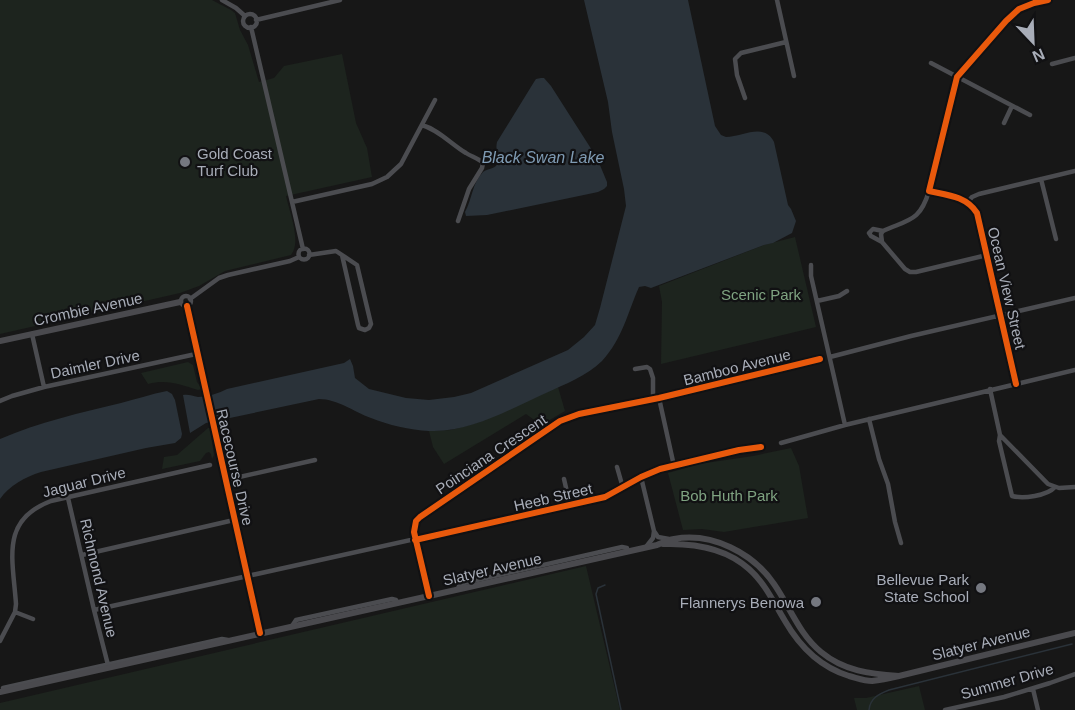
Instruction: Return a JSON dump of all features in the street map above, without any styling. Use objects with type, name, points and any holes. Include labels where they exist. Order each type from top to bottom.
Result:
[{"type":"main road","name":"Crombie Avenue","points":[[0,341],[180,302]]},
{"type":"main road","name":"Slatyer Avenue","points":[[657,545],[682,538],[705,539],[726,545],[752,561],[774,584],[798,626],[821,652],[834,661],[855,670],[899,676]]},
{"type":"main road","name":"Slatyer Avenue","points":[[0,691],[646,547],[680,543],[719,551],[748,568],[809,653],[822,664],[863,680],[872,681],[899,676],[1073,634]]},
{"type":"street","points":[[222,0],[245,16]]},
{"type":"street","points":[[256,20],[340,0]]},
{"type":"street","points":[[777,0],[794,76]]},
{"type":"street","points":[[987,255],[910,272],[882,242],[869,233],[873,229],[883,231],[916,216],[925,204],[929,191],[957,77],[1019,9],[1048,0]]},
{"type":"street","points":[[245,16],[252,14],[256,20]]},
{"type":"street","points":[[245,16],[243,20],[246,27],[256,24],[256,20]]},
{"type":"street","points":[[251,27],[303,249],[307,250],[309,255]]},
{"type":"street","points":[[745,98],[737,75],[735,59],[741,53],[786,42]]},
{"type":"street","points":[[1052,64],[1075,58]]},
{"type":"street","points":[[931,63],[1030,115]]},
{"type":"street","points":[[292,202],[372,184],[387,177],[401,164],[435,100]]},
{"type":"street","points":[[1004,123],[1012,106]]},
{"type":"street","points":[[422,125],[432,128],[483,163],[469,189],[458,220]]},
{"type":"street","points":[[929,191],[955,196],[968,202],[979,194],[1075,171]]},
{"type":"street","points":[[1041,179],[1056,239]]},
{"type":"street","name":"Ocean View Street","points":[[968,202],[977,213],[1016,384]]},
{"type":"street","points":[[882,242],[880,236],[883,231]]},
{"type":"street","points":[[299,257],[303,249]]},
{"type":"street","points":[[299,257],[305,260],[309,255],[336,251],[342,255],[357,265],[371,324],[365,330],[359,328],[358,325],[342,255]]},
{"type":"street","points":[[190,299],[183,296],[180,302],[183,306],[187,306],[190,299],[219,278],[299,257]]},
{"type":"street","points":[[811,265],[811,276],[845,424]]},
{"type":"street","points":[[817,301],[839,296],[848,291]]},
{"type":"street","points":[[830,357],[1075,298]]},
{"type":"street","name":"Racecourse Drive","points":[[187,306],[260,633]]},
{"type":"street","points":[[32,334],[45,387]]},
{"type":"street","name":"Daimler Drive","points":[[0,401],[45,387],[196,354]]},
{"type":"street","name":"Bamboo Avenue","points":[[659,398],[820,359]]},
{"type":"street","points":[[635,369],[650,369],[653,378],[653,399]]},
{"type":"street","points":[[781,443],[845,424],[1075,370]]},
{"type":"street","points":[[990,389],[1000,435],[999,441],[1013,497],[1043,495],[1055,488],[1075,487]]},
{"type":"street","points":[[659,398],[674,466]]},
{"type":"street","name":"Poinciana Crescent","points":[[416,540],[414,527],[420,517],[560,421],[579,414],[659,398]]},
{"type":"street","points":[[869,419],[888,484],[901,543]]},
{"type":"street","points":[[1000,435],[1044,480],[1055,488]]},
{"type":"street","name":"Heeb Street","points":[[93,610],[605,497],[660,469],[761,447]]},
{"type":"street","points":[[226,480],[315,460]]},
{"type":"street","name":"Jaguar Drive","points":[[0,641],[15,612],[13,542],[15,531],[21,521],[37,506],[210,465]]},
{"type":"street","points":[[617,467],[623,488]]},
{"type":"street","points":[[641,477],[654,531],[658,537],[672,539]]},
{"type":"street","points":[[564,479],[570,505]]},
{"type":"street","name":"Richmond Avenue","points":[[68,498],[108,665]]},
{"type":"street","points":[[82,555],[234,520]]},
{"type":"street","points":[[646,547],[653,538],[654,531]]},
{"type":"street","points":[[416,540],[429,596]]},
{"type":"street","points":[[15,612],[33,619]]},
{"type":"street","name":"Slatyer Avenue","points":[[0,691],[7,687],[222,639],[228,640]]},
{"type":"street","name":"Summer Drive","points":[[945,710],[966,708],[1033,689],[1075,674]]},
{"type":"street","points":[[0,681],[7,687]]},
{"type":"street","points":[[1033,689],[1038,710]]},
{"type":"green space","name":"Gold Coast Turf Club","points":[[0,0],[212,0],[235,13],[259,82],[274,78],[284,66],[342,54],[356,123],[367,148],[372,177],[286,196],[295,235],[291,255],[225,271],[199,286],[180,293],[0,334]]},
{"type":"green space","name":"Scenic Park","points":[[795,237],[816,327],[661,364],[662,302],[659,286],[764,245]]},
{"type":"green space","points":[[188,362],[193,365],[197,382],[202,389],[168,382],[148,384],[141,373]]},
{"type":"green space","points":[[558,387],[565,411],[541,425],[526,414],[444,464],[433,447],[429,431],[451,430],[480,422]]},
{"type":"green space","points":[[210,428],[214,455],[212,459],[209,452],[200,461],[162,469],[164,457],[177,455]]},
{"type":"green space","name":"Bob Huth Park","points":[[791,448],[799,466],[808,518],[724,532],[702,529],[683,530],[668,473],[699,464]]},
{"type":"green space","points":[[586,566],[620,710],[0,710],[0,703]]},
{"type":"green space","points":[[919,686],[925,710],[857,710],[854,698],[866,698]]},
{"type":"water","points":[[584,0],[688,0],[715,126],[721,135],[726,137],[753,132],[770,136],[774,142],[788,205],[796,221],[792,233],[773,243],[651,288],[639,287],[615,344],[602,361],[568,383],[475,424],[444,431],[414,430],[385,423],[339,403],[319,399],[206,423],[190,433],[183,395],[209,396],[227,389],[344,363],[350,359],[355,378],[369,389],[406,398],[429,400],[454,397],[471,393],[568,350],[595,325],[626,206],[608,102]]},
{"type":"water","name":"Black Swan Lake","points":[[544,78],[597,158],[607,186],[598,192],[487,215],[466,216],[465,212],[479,176],[497,164],[497,142],[536,79]]},
{"type":"water","points":[[167,391],[175,400],[182,434],[175,443],[41,472],[18,482],[0,499],[0,439],[60,418]]},
{"type":"waterway","points":[[605,585],[598,588],[596,594],[621,710]]},
{"type":"waterway","points":[[869,710],[873,699],[889,690],[1072,644]]},
{"type":"cycle path","points":[[1016,384],[977,213],[973,207],[962,200],[929,191],[957,77],[1019,9],[1048,0]]},
{"type":"cycle path","points":[[187,306],[260,633]]},
{"type":"cycle path","points":[[429,596],[414,532],[416,521],[560,421],[579,414],[659,398],[820,359]]},
{"type":"cycle path","points":[[415,540],[605,497],[660,469],[761,447]]},
{"type":"place","name":"Gold Coast Turf Club","points":[[185,162]]},
{"type":"place","name":"Bellevue Park State School","points":[[981,588]]},
{"type":"place","name":"Flannerys Benowa","points":[[816,602]]}]
